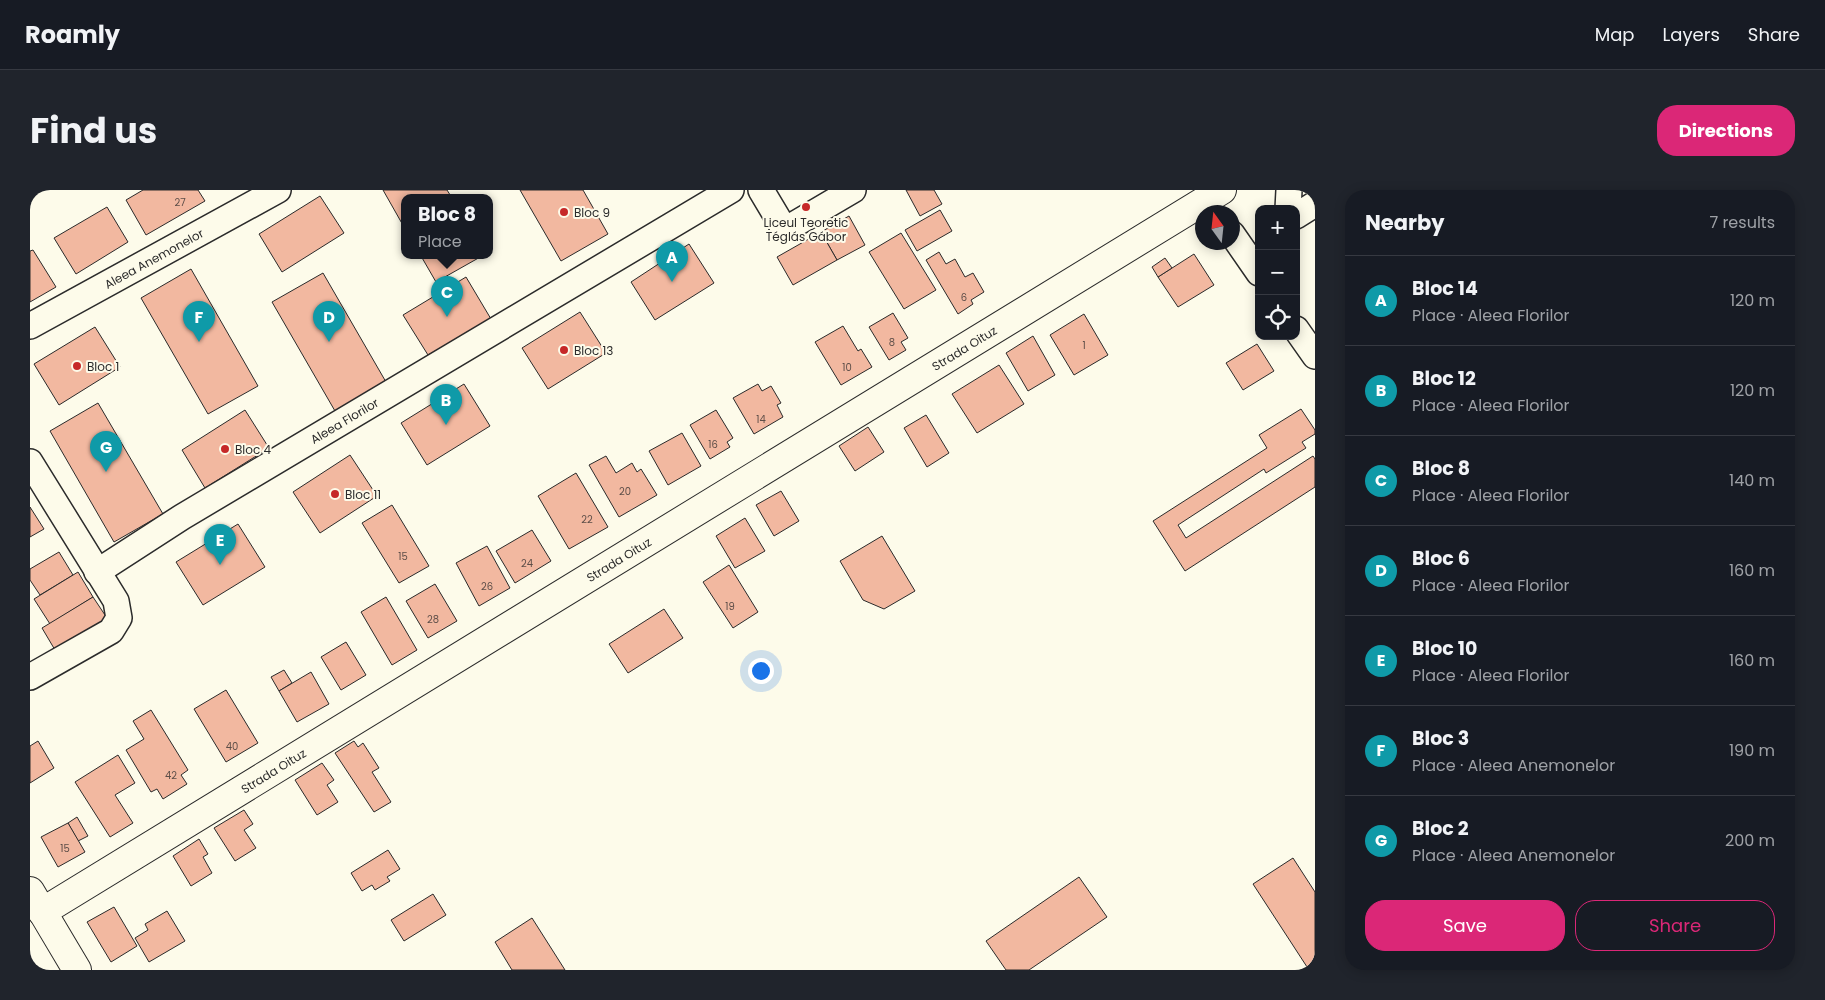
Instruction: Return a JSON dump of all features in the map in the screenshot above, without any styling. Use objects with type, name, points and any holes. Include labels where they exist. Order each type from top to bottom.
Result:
[{"type":"main road","name":"Strada Oituz","points":[[34,907],[1213,198]]},
{"type":"main road","points":[[34,907],[77,970]]},
{"type":"street","name":"Aleea Anemonelor","points":[[30,326],[278,190]]},
{"type":"street","name":"Aleea Florilor","points":[[97,572],[182,517],[731,190]]},
{"type":"street","points":[[761,190],[783,228],[790,227],[853,190]]},
{"type":"street","points":[[1288,205],[1289,190]]},
{"type":"street","points":[[1300,213],[1315,204]]},
{"type":"street","points":[[1240,246],[1255,267]]},
{"type":"street","points":[[1300,335],[1315,356]]},
{"type":"street","points":[[30,462],[116,601],[119,618],[111,631],[30,677]]},
{"type":"building","points":[[143,190],[198,190],[205,201],[146,235],[126,200]]},
{"type":"building","points":[[383,190],[447,190],[450,194],[401,194],[401,222]]},
{"type":"building","name":"Bloc 9","points":[[520,190],[583,190],[608,234],[561,261]]},
{"type":"building","points":[[906,190],[934,190],[942,204],[920,216]]},
{"type":"building","points":[[320,196],[344,233],[282,272],[259,234]]},
{"type":"building","points":[[107,207],[128,242],[76,274],[54,238]]},
{"type":"building","points":[[940,210],[952,231],[917,251],[905,230]]},
{"type":"building","points":[[849,216],[865,245],[837,260],[821,232]]},
{"type":"building","points":[[821,232],[837,260],[793,285],[777,257]]},
{"type":"building","points":[[901,233],[936,290],[904,309],[869,252]]},
{"type":"building","points":[[689,244],[714,283],[655,320],[631,282]]},
{"type":"building","points":[[33,250],[56,287],[30,302],[30,251]]},
{"type":"building","points":[[939,252],[946,264],[955,259],[965,277],[973,273],[984,292],[971,300],[973,304],[958,314],[926,260]]},
{"type":"building","points":[[1194,254],[1214,285],[1178,307],[1158,277]]},
{"type":"building","points":[[1165,258],[1172,268],[1158,277],[1152,267]]},
{"type":"building","points":[[423,259],[477,259],[436,282]]},
{"type":"building","points":[[191,269],[258,386],[208,414],[141,298]]},
{"type":"building","points":[[323,273],[386,382],[335,411],[272,302]]},
{"type":"building","points":[[466,277],[491,319],[428,355],[403,315]]},
{"type":"building","name":"Bloc 13","points":[[580,312],[606,353],[548,389],[522,348]]},
{"type":"building","points":[[893,313],[908,338],[901,342],[906,350],[889,360],[869,327]]},
{"type":"building","points":[[1084,314],[1108,355],[1074,375],[1050,335]]},
{"type":"building","points":[[843,326],[858,351],[861,349],[872,367],[841,385],[815,342]]},
{"type":"building","name":"Bloc 1","points":[[95,327],[120,367],[59,405],[34,364]]},
{"type":"building","points":[[1033,336],[1055,375],[1028,391],[1006,353]]},
{"type":"building","points":[[1257,344],[1274,371],[1243,390],[1226,363]]},
{"type":"building","points":[[999,365],[1024,404],[977,433],[952,394]]},
{"type":"building","points":[[464,384],[490,426],[427,465],[401,423]]},
{"type":"building","points":[[758,384],[762,391],[771,386],[781,403],[777,405],[783,417],[754,434],[733,398]]},
{"type":"building","points":[[98,403],[163,514],[114,542],[50,431]]},
{"type":"building","points":[[1301,409],[1315,430],[1315,434],[1302,442],[1306,448],[1266,473],[1264,469],[1178,525],[1186,538],[1313,456],[1315,459],[1315,487],[1185,571],[1153,521],[1267,448],[1259,435]]},
{"type":"building","name":"Bloc 4","points":[[245,410],[269,448],[205,488],[182,450]]},
{"type":"building","points":[[716,410],[733,438],[727,442],[730,447],[710,459],[690,425]]},
{"type":"building","points":[[926,415],[949,453],[927,467],[904,428]]},
{"type":"building","points":[[868,427],[884,452],[855,471],[839,446]]},
{"type":"building","points":[[682,433],[701,466],[668,485],[649,451]]},
{"type":"building","name":"Bloc 11","points":[[350,455],[377,496],[320,533],[293,492]]},
{"type":"building","points":[[606,456],[616,473],[632,463],[637,472],[641,469],[657,495],[619,517],[589,465]]},
{"type":"building","points":[[576,473],[608,527],[569,549],[538,496]]},
{"type":"building","points":[[781,491],[799,521],[774,536],[756,505]]},
{"type":"building","points":[[392,505],[429,566],[399,583],[362,523]]},
{"type":"building","points":[[30,507],[44,529],[30,537]]},
{"type":"building","points":[[745,518],[765,551],[735,568],[716,536]]},
{"type":"building","points":[[238,524],[265,567],[203,605],[176,562]]},
{"type":"building","points":[[532,530],[551,561],[515,583],[496,551]]},
{"type":"building","points":[[882,536],[915,591],[884,609],[863,600],[840,561]]},
{"type":"building","points":[[487,546],[510,588],[479,606],[456,563]]},
{"type":"building","points":[[59,552],[73,575],[40,595],[30,580],[30,569]]},
{"type":"building","points":[[729,565],[758,612],[733,628],[703,582]]},
{"type":"building","points":[[78,572],[93,597],[50,624],[34,599]]},
{"type":"building","points":[[435,584],[457,621],[428,638],[406,601]]},
{"type":"building","points":[[93,597],[107,618],[55,650],[42,628]]},
{"type":"building","points":[[386,597],[417,650],[392,665],[361,612]]},
{"type":"building","points":[[664,609],[683,638],[628,673],[609,644]]},
{"type":"building","points":[[346,642],[366,675],[341,690],[321,657]]},
{"type":"building","points":[[284,670],[292,683],[279,691],[271,677]]},
{"type":"building","points":[[311,672],[329,704],[297,722],[279,691]]},
{"type":"building","points":[[226,690],[258,743],[226,762],[194,709]]},
{"type":"building","points":[[151,710],[188,770],[181,775],[187,784],[163,799],[157,789],[151,792],[126,750],[144,739],[133,721]]},
{"type":"building","points":[[38,741],[54,768],[30,783],[30,746]]},
{"type":"building","points":[[354,741],[358,747],[363,743],[379,768],[372,772],[391,802],[374,812],[335,753]]},
{"type":"building","points":[[118,755],[135,783],[115,795],[133,823],[110,837],[75,782]]},
{"type":"building","points":[[322,763],[334,780],[327,785],[338,802],[317,815],[295,780]]},
{"type":"building","points":[[244,810],[253,824],[244,830],[256,848],[235,861],[214,828]]},
{"type":"building","points":[[77,817],[88,836],[78,841],[68,823]]},
{"type":"building","points":[[68,823],[85,852],[58,867],[41,837]]},
{"type":"building","points":[[199,839],[208,854],[203,857],[212,873],[191,886],[173,856]]},
{"type":"building","points":[[388,850],[400,869],[387,877],[390,881],[375,890],[372,885],[362,891],[351,873]]},
{"type":"building","points":[[1293,858],[1315,892],[1315,970],[1309,970],[1253,884]]},
{"type":"building","points":[[1079,877],[1107,917],[1029,970],[1006,970],[986,941]]},
{"type":"building","points":[[433,894],[446,915],[404,941],[391,920]]},
{"type":"building","points":[[114,907],[137,946],[111,962],[87,922]]},
{"type":"building","points":[[167,911],[185,941],[149,962],[135,938],[148,930],[145,924]]},
{"type":"building","points":[[532,918],[565,970],[512,970],[495,942]]},
{"type":"place","name":"Liceul Teoretic Téglás Gábor","points":[[806,207]]},
{"type":"place","name":"Bloc 9","points":[[564,212]]},
{"type":"place","name":"Bloc 14","points":[[672,282]]},
{"type":"place","name":"Bloc 8","points":[[447,317]]},
{"type":"place","name":"Bloc 3","points":[[199,342]]},
{"type":"place","name":"Bloc 6","points":[[329,342]]},
{"type":"place","name":"Bloc 13","points":[[564,350]]},
{"type":"place","name":"Bloc 1","points":[[77,366]]},
{"type":"place","name":"Bloc 12","points":[[446,425]]},
{"type":"place","name":"Bloc 4","points":[[225,449]]},
{"type":"place","name":"Bloc 2","points":[[106,472]]},
{"type":"place","name":"Bloc 11","points":[[335,494]]},
{"type":"place","name":"Bloc 10","points":[[220,565]]}]
